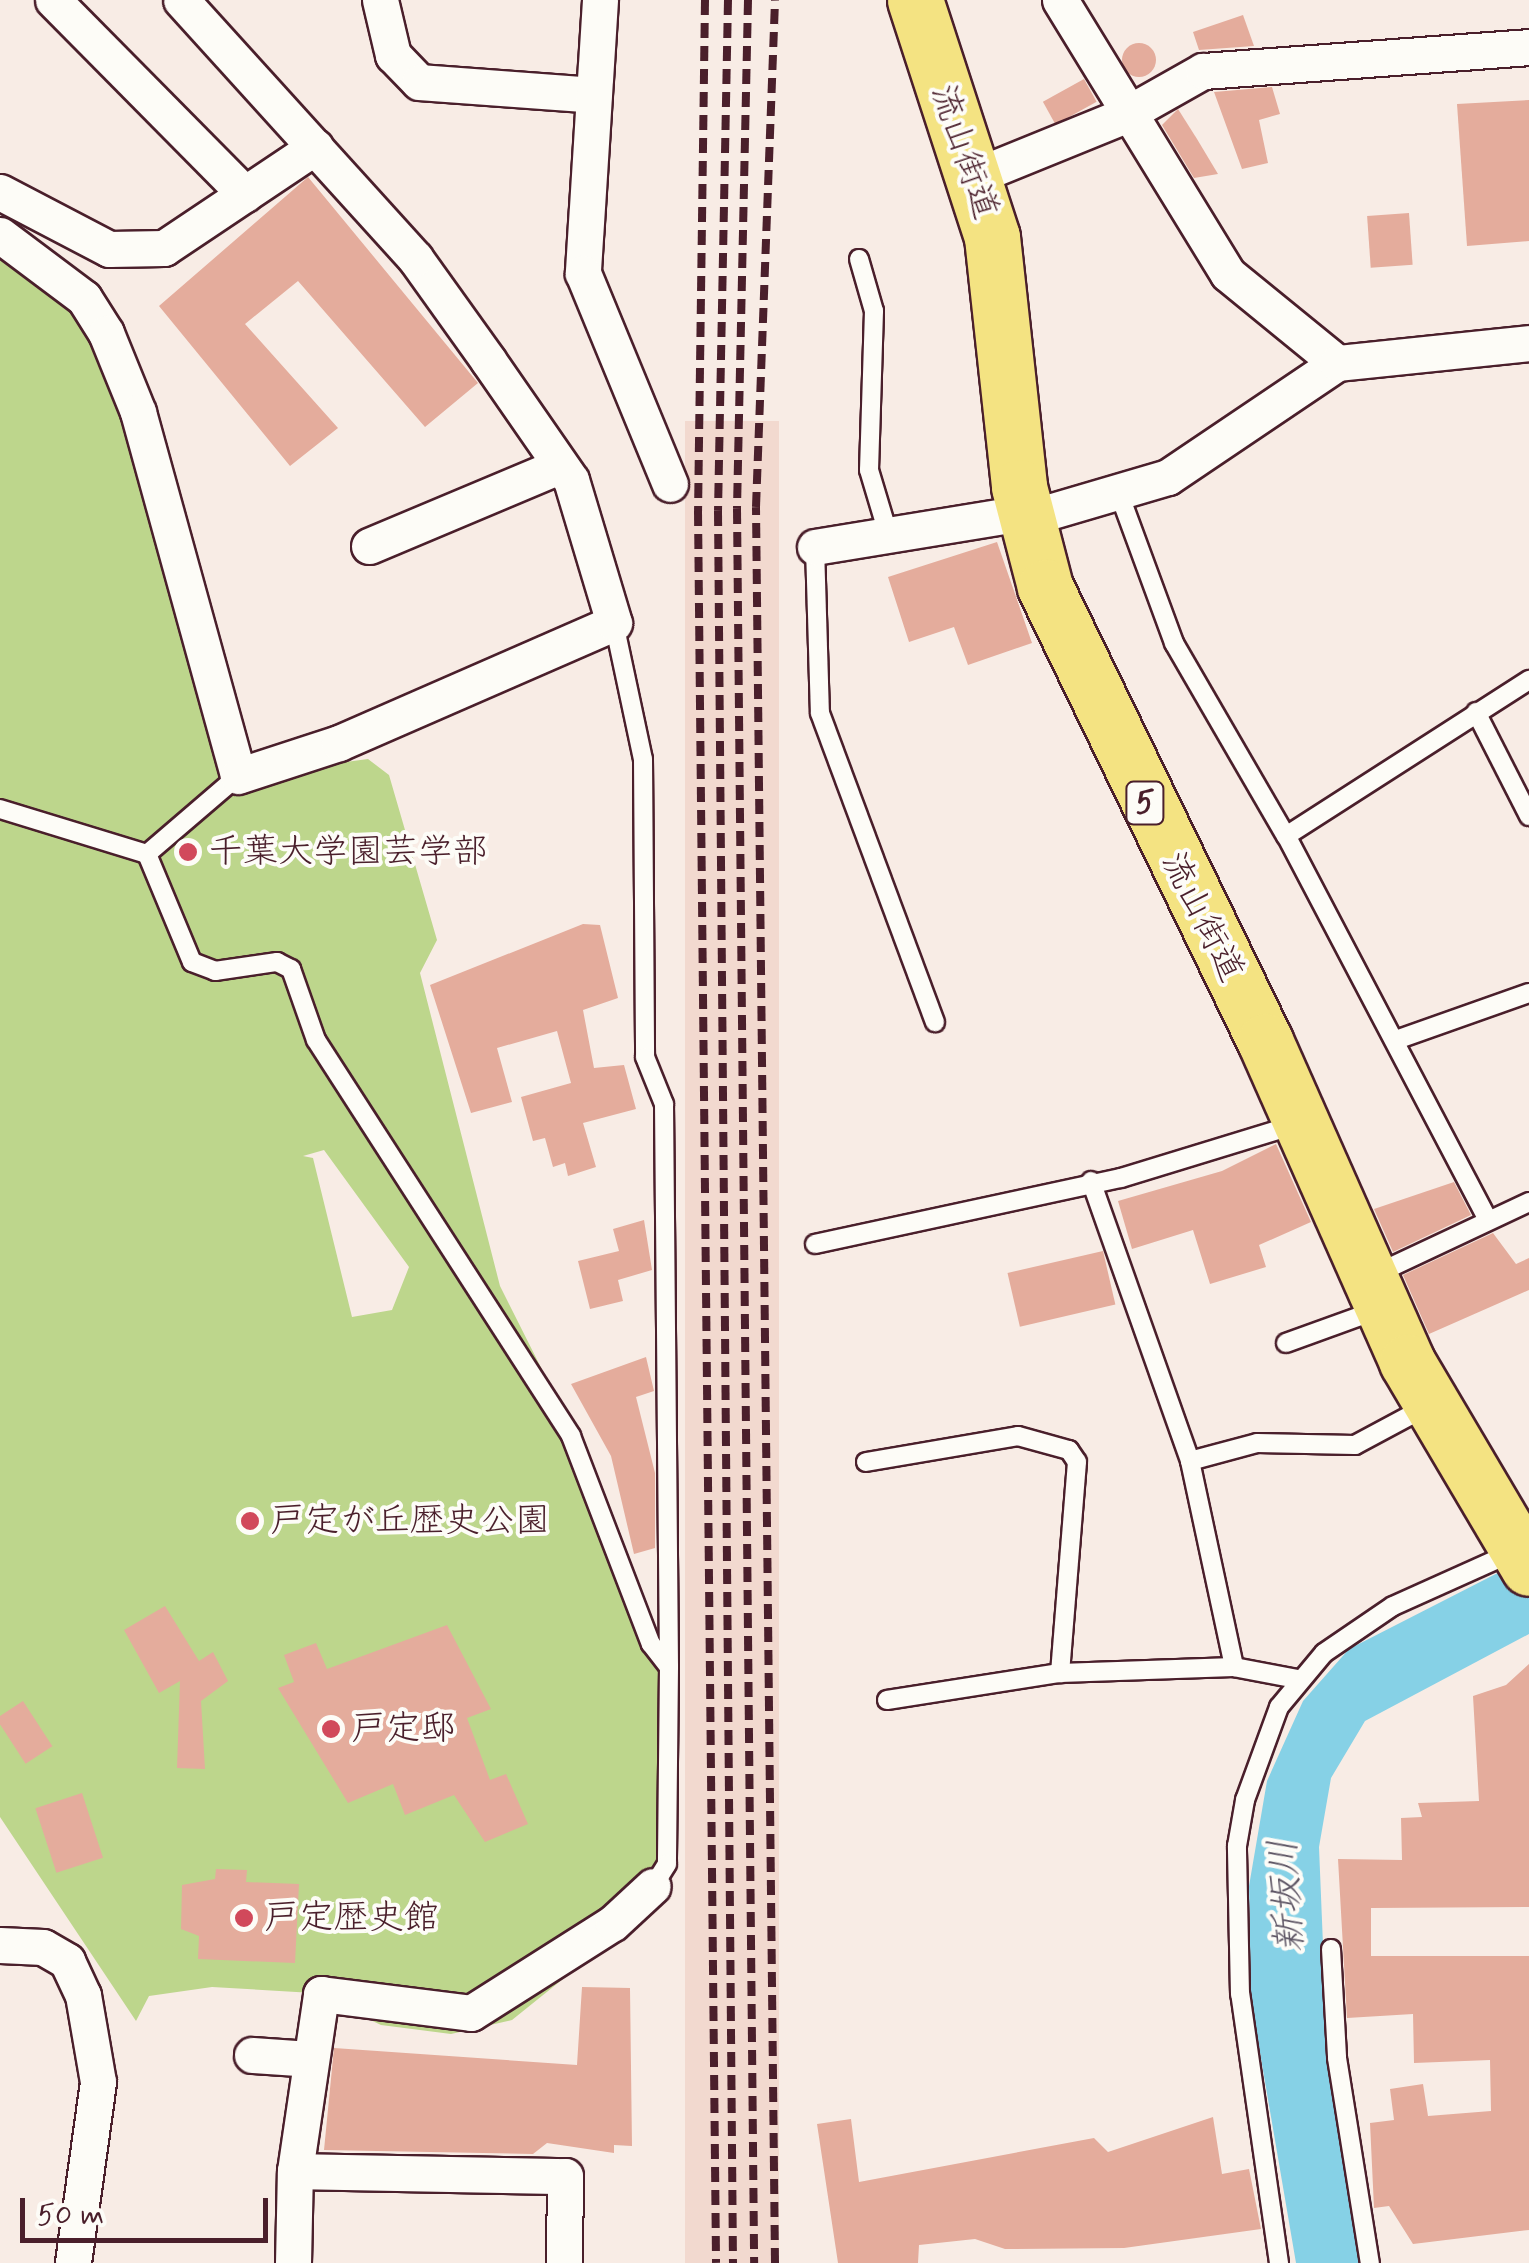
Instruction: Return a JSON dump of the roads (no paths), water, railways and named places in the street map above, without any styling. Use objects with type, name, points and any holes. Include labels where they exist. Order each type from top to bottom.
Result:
[{"type":"main road","name":"流山街道","points":[[914,0],[1000,274],[1024,516],[1044,587],[1299,1123],[1374,1294],[1430,1405],[1523,1558]]},
{"type":"street","points":[[53,0],[245,194]]},
{"type":"street","points":[[0,235],[84,298],[106,333],[138,412],[238,776],[338,743],[614,622],[591,527],[559,466],[414,258],[181,0]]},
{"type":"street","points":[[380,0],[393,55],[419,82],[594,95]]},
{"type":"street","points":[[600,0],[582,272],[634,371],[670,484]]},
{"type":"street","points":[[1060,0],[1123,116],[1228,274],[1337,363]]},
{"type":"street","points":[[972,177],[1123,116],[1203,72],[1529,47]]},
{"type":"street","points":[[0,192],[109,249],[164,248],[315,147]]},
{"type":"street","points":[[815,547],[888,530],[1024,516],[1120,496],[1215,449],[1337,363],[1529,343]]},
{"type":"street","points":[[369,546],[559,466]]},
{"type":"street","points":[[293,2263],[295,2170],[321,1994],[470,2013],[613,1923],[653,1886]]},
{"type":"street","points":[[0,1945],[44,1947],[67,1960],[83,1995],[98,2082],[74,2263]]},
{"type":"street","points":[[252,2056],[310,2059]]},
{"type":"street","points":[[295,2170],[565,2176],[564,2263]]},
{"type":"lane","points":[[859,259],[874,311],[869,470],[888,530]]},
{"type":"lane","points":[[1120,496],[1174,643],[1286,836],[1488,1220]]},
{"type":"lane","points":[[815,547],[820,713],[936,1022]]},
{"type":"lane","points":[[614,622],[642,759],[645,1057],[664,1104],[669,1667],[666,1864],[653,1886]]},
{"type":"lane","points":[[1286,836],[1529,680]]},
{"type":"lane","points":[[1476,712],[1529,816]]},
{"type":"lane","points":[[147,854],[238,776]]},
{"type":"lane","points":[[0,809],[147,854]]},
{"type":"lane","points":[[147,854],[192,962],[215,971],[277,962],[291,969],[316,1040],[572,1436],[652,1644],[669,1667]]},
{"type":"lane","points":[[1396,1040],[1529,993]]},
{"type":"lane","points":[[815,1244],[1091,1181],[1299,1123]]},
{"type":"lane","points":[[1091,1181],[1190,1461],[1234,1667]]},
{"type":"lane","points":[[1286,1343],[1374,1294],[1488,1220],[1529,1202]]},
{"type":"lane","points":[[1190,1461],[1256,1443],[1355,1445],[1430,1405]]},
{"type":"lane","points":[[866,1462],[1018,1436],[1068,1450],[1077,1462],[1060,1673]]},
{"type":"lane","points":[[1279,2263],[1240,1994],[1237,1846],[1259,1758],[1297,1679],[1393,1606],[1523,1558]]},
{"type":"lane","points":[[887,1700],[1060,1673],[1234,1667],[1297,1679]]},
{"type":"lane","points":[[1331,1949],[1337,2058],[1370,2263]]},
{"type":"water","name":"新坂川","points":[[1529,1557],[1529,1634],[1365,1721],[1331,1778],[1319,1847],[1323,1945],[1363,2263],[1296,2263],[1251,2000],[1249,1886],[1267,1781],[1303,1701],[1349,1649]]},
{"type":"railway","points":[[705,0],[698,511],[716,2263]]},
{"type":"railway","points":[[728,0],[718,511],[733,2263]]},
{"type":"railway","points":[[748,0],[737,509],[754,2263]]},
{"type":"railway","points":[[775,0],[756,507],[775,2263]]},
{"type":"place","name":"千葉大学園芸学部","points":[[188,852]]},
{"type":"place","name":"戸定が丘歴史公園","points":[[250,1521]]},
{"type":"place","name":"戸定邸","points":[[331,1729]]},
{"type":"place","name":"戸定歴史館","points":[[244,1918]]}]
